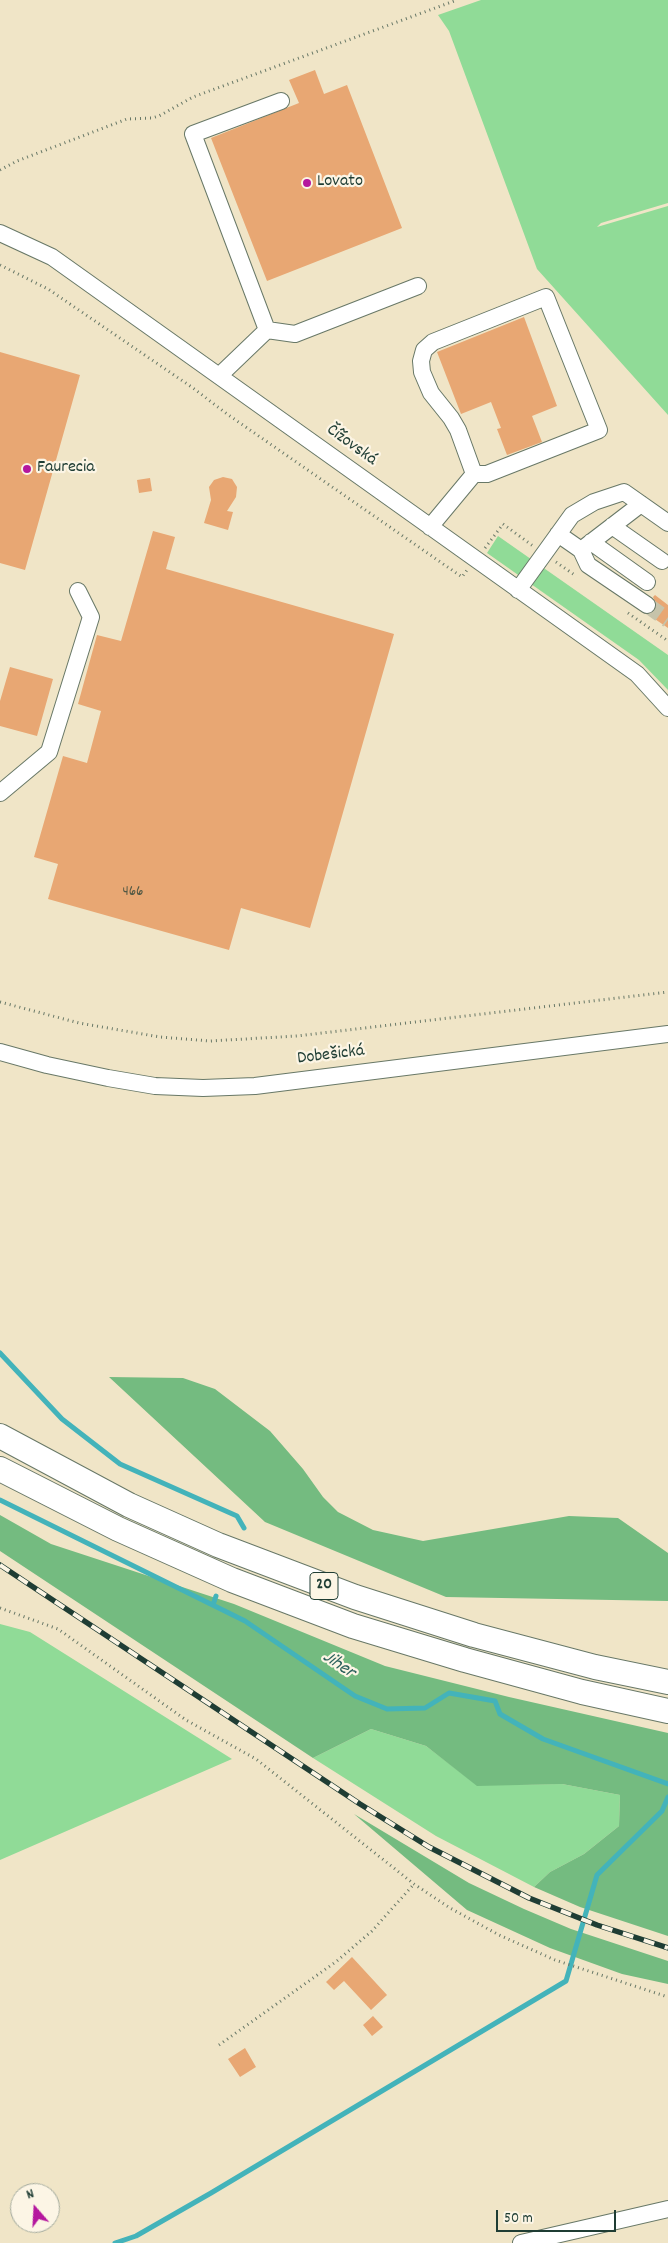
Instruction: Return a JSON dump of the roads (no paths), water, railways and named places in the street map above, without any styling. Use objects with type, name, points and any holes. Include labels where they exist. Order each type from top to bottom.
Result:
[{"type":"highway","name":"20","points":[[0,1436],[129,1506],[218,1545],[355,1597],[483,1637],[595,1667],[668,1682]]},
{"type":"highway","name":"20","points":[[0,1469],[118,1529],[232,1580],[353,1626],[465,1660],[582,1692],[668,1711]]},
{"type":"street","points":[[267,330],[193,134],[280,101]]},
{"type":"street","name":"Čížovská","points":[[0,233],[52,257],[637,674],[668,708]]},
{"type":"street","points":[[267,330],[295,334],[418,286]]},
{"type":"street","points":[[546,297],[598,430],[487,474],[474,474],[458,430],[431,393],[422,372],[420,361],[424,350],[433,342],[546,297]]},
{"type":"street","points":[[219,376],[267,330]]},
{"type":"street","points":[[430,527],[474,474]]},
{"type":"street","points":[[518,590],[572,515],[594,502],[624,492],[668,523]]},
{"type":"street","points":[[586,546],[641,504]]},
{"type":"street","points":[[586,546],[588,565],[642,602],[647,582],[665,557],[612,526]]},
{"type":"street","points":[[558,534],[586,546],[647,582]]},
{"type":"street","points":[[0,793],[50,752],[91,617],[78,591]]},
{"type":"street","name":"Dobešická","points":[[0,1052],[47,1065],[108,1078],[155,1086],[203,1088],[255,1086],[668,1034]]},
{"type":"street","points":[[521,2243],[668,2209]]},
{"type":"waterway","points":[[0,1353],[62,1419],[120,1464],[237,1516],[244,1528]]},
{"type":"waterway","name":"Jiher","points":[[0,1500],[245,1621],[355,1696],[387,1709],[425,1708],[449,1693],[495,1701],[500,1714],[543,1739],[668,1784]]},
{"type":"waterway","points":[[213,1605],[216,1596]]},
{"type":"waterway","points":[[115,2243],[136,2236],[211,2193],[566,1981],[597,1875],[662,1811],[668,1797]]},
{"type":"tunnel","points":[[647,605],[668,620]]},
{"type":"railway","points":[[0,1565],[360,1804],[429,1847],[529,1898],[597,1925],[668,1948]]},
{"type":"place","name":"Lovato","points":[[307,183]]},
{"type":"place","name":"Faurecia","points":[[27,469]]}]
